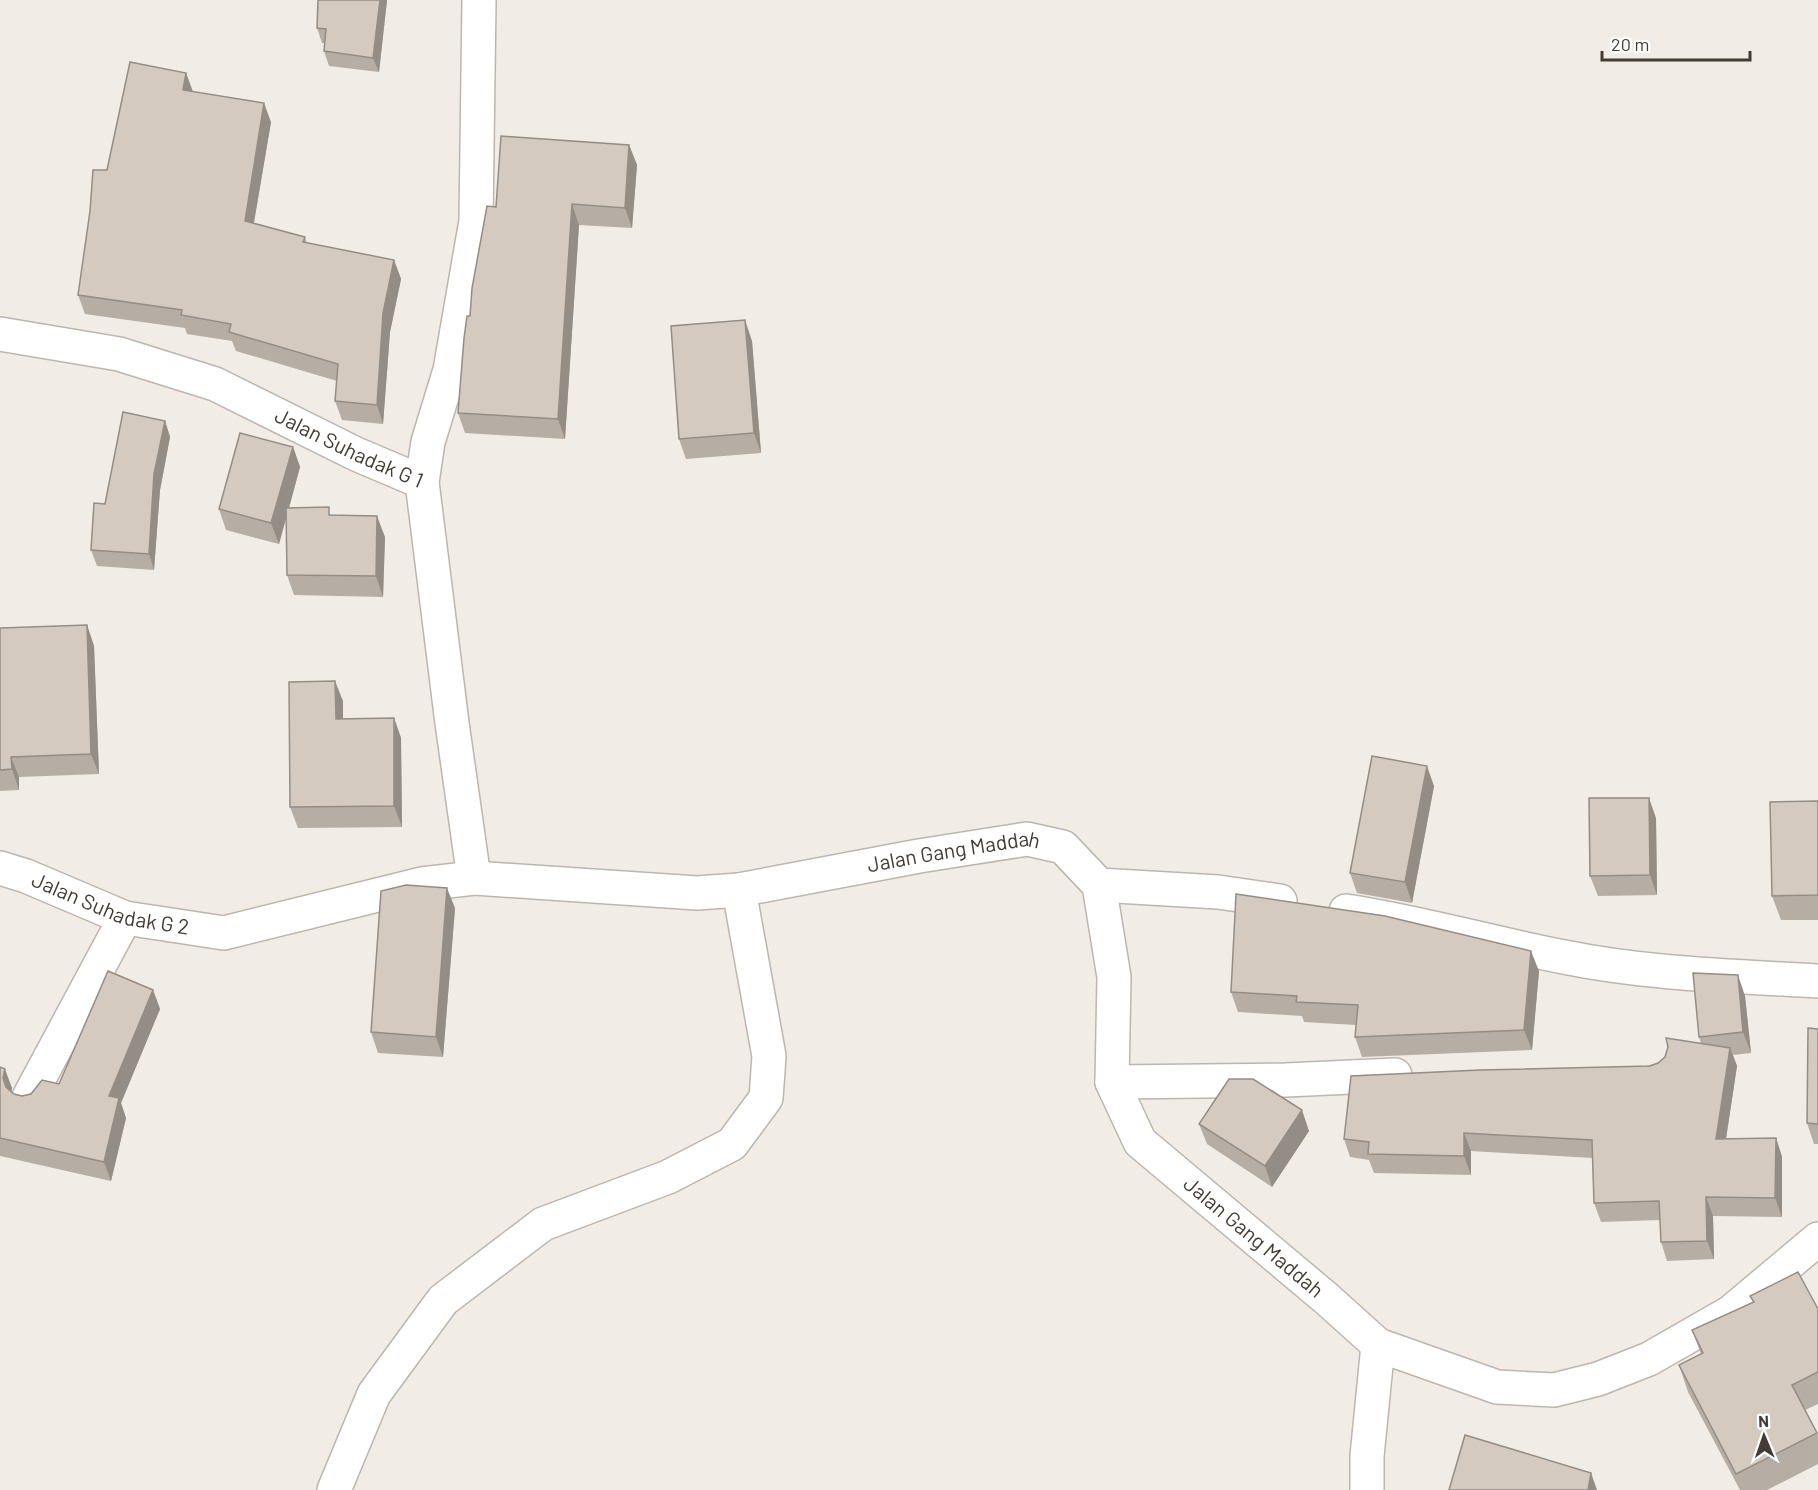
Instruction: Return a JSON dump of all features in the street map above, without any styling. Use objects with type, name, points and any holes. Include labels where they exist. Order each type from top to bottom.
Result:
[{"type":"street","points":[[422,482],[428,442],[450,370],[476,220],[479,0]]},
{"type":"street","name":"Jalan Suhadak G 1","points":[[0,334],[119,354],[215,384],[356,454],[422,482],[474,878]]},
{"type":"street","name":"Jalan Gang Maddah","points":[[224,933],[422,884],[474,878],[697,893],[739,890],[919,856],[1027,839],[1064,847],[1099,885],[1114,978],[1112,1082],[1140,1142],[1327,1299],[1378,1346],[1497,1387],[1554,1390],[1598,1379],[1648,1359],[1731,1312],[1818,1239]]},
{"type":"street","name":"Jalan Suhadak G 2","points":[[0,868],[26,876],[125,918],[224,933]]},
{"type":"street","points":[[1099,885],[1218,892],[1396,918],[1565,958],[1680,973],[1818,981]]},
{"type":"street","points":[[334,1490],[374,1394],[443,1300],[543,1224],[668,1177],[732,1144],[766,1098],[769,1056],[739,890]]},
{"type":"street","points":[[29,1097],[125,918]]},
{"type":"street","points":[[1112,1082],[1286,1080],[1427,1073]]},
{"type":"street","points":[[1367,1490],[1367,1456],[1378,1346]]},
{"type":"building","points":[[318,0],[380,0],[373,58],[324,51],[326,29],[317,28]]},
{"type":"building","points":[[130,62],[186,73],[183,90],[264,103],[245,221],[305,237],[303,242],[394,260],[383,313],[377,405],[335,401],[338,364],[229,332],[231,324],[181,315],[182,310],[78,295],[90,211],[93,170],[107,170]]},
{"type":"building","points":[[501,136],[629,145],[625,208],[572,204],[558,419],[458,413],[467,316],[470,316],[472,288],[487,206],[496,207]]},
{"type":"building","points":[[745,320],[754,433],[679,439],[671,326]]},
{"type":"building","points":[[123,412],[165,421],[154,474],[149,554],[91,550],[94,503],[105,504]]},
{"type":"building","points":[[240,433],[293,447],[271,523],[219,509]]},
{"type":"building","points":[[329,507],[329,515],[377,516],[376,576],[287,575],[286,508]]},
{"type":"building","points":[[87,625],[91,754],[11,757],[12,769],[0,770],[0,628]]},
{"type":"building","points":[[335,681],[336,719],[394,718],[394,806],[290,807],[289,682]]},
{"type":"building","points":[[1372,756],[1427,766],[1405,882],[1350,873]]},
{"type":"building","points":[[1589,798],[1649,798],[1650,875],[1590,876]]},
{"type":"building","points":[[1818,801],[1818,895],[1772,896],[1770,802]]},
{"type":"building","points":[[406,885],[447,888],[436,1037],[371,1032],[381,891]]},
{"type":"building","points":[[1236,894],[1385,916],[1531,951],[1524,1030],[1355,1037],[1358,1005],[1296,1002],[1297,996],[1231,992]]},
{"type":"building","points":[[108,971],[153,990],[109,1096],[119,1098],[104,1162],[0,1138],[0,1067],[5,1069],[3,1078],[6,1087],[14,1094],[22,1096],[31,1094],[42,1080],[59,1084]]},
{"type":"building","points":[[1693,973],[1738,975],[1743,1032],[1699,1037]]},
{"type":"building","points":[[1808,1028],[1818,1029],[1818,1124],[1807,1123]]},
{"type":"building","points":[[1666,1038],[1730,1048],[1716,1139],[1776,1138],[1775,1198],[1706,1197],[1707,1241],[1661,1242],[1659,1201],[1594,1203],[1592,1140],[1464,1133],[1464,1156],[1368,1154],[1369,1142],[1344,1139],[1351,1076],[1650,1066],[1665,1057],[1668,1047]]},
{"type":"building","points":[[1229,1079],[1253,1079],[1302,1110],[1265,1166],[1199,1124]]},
{"type":"building","points":[[1798,1272],[1818,1309],[1818,1372],[1792,1385],[1817,1433],[1736,1474],[1679,1365],[1703,1353],[1692,1330],[1754,1302],[1750,1296]]},
{"type":"building","points":[[1465,1435],[1591,1473],[1588,1490],[1449,1490]]}]
